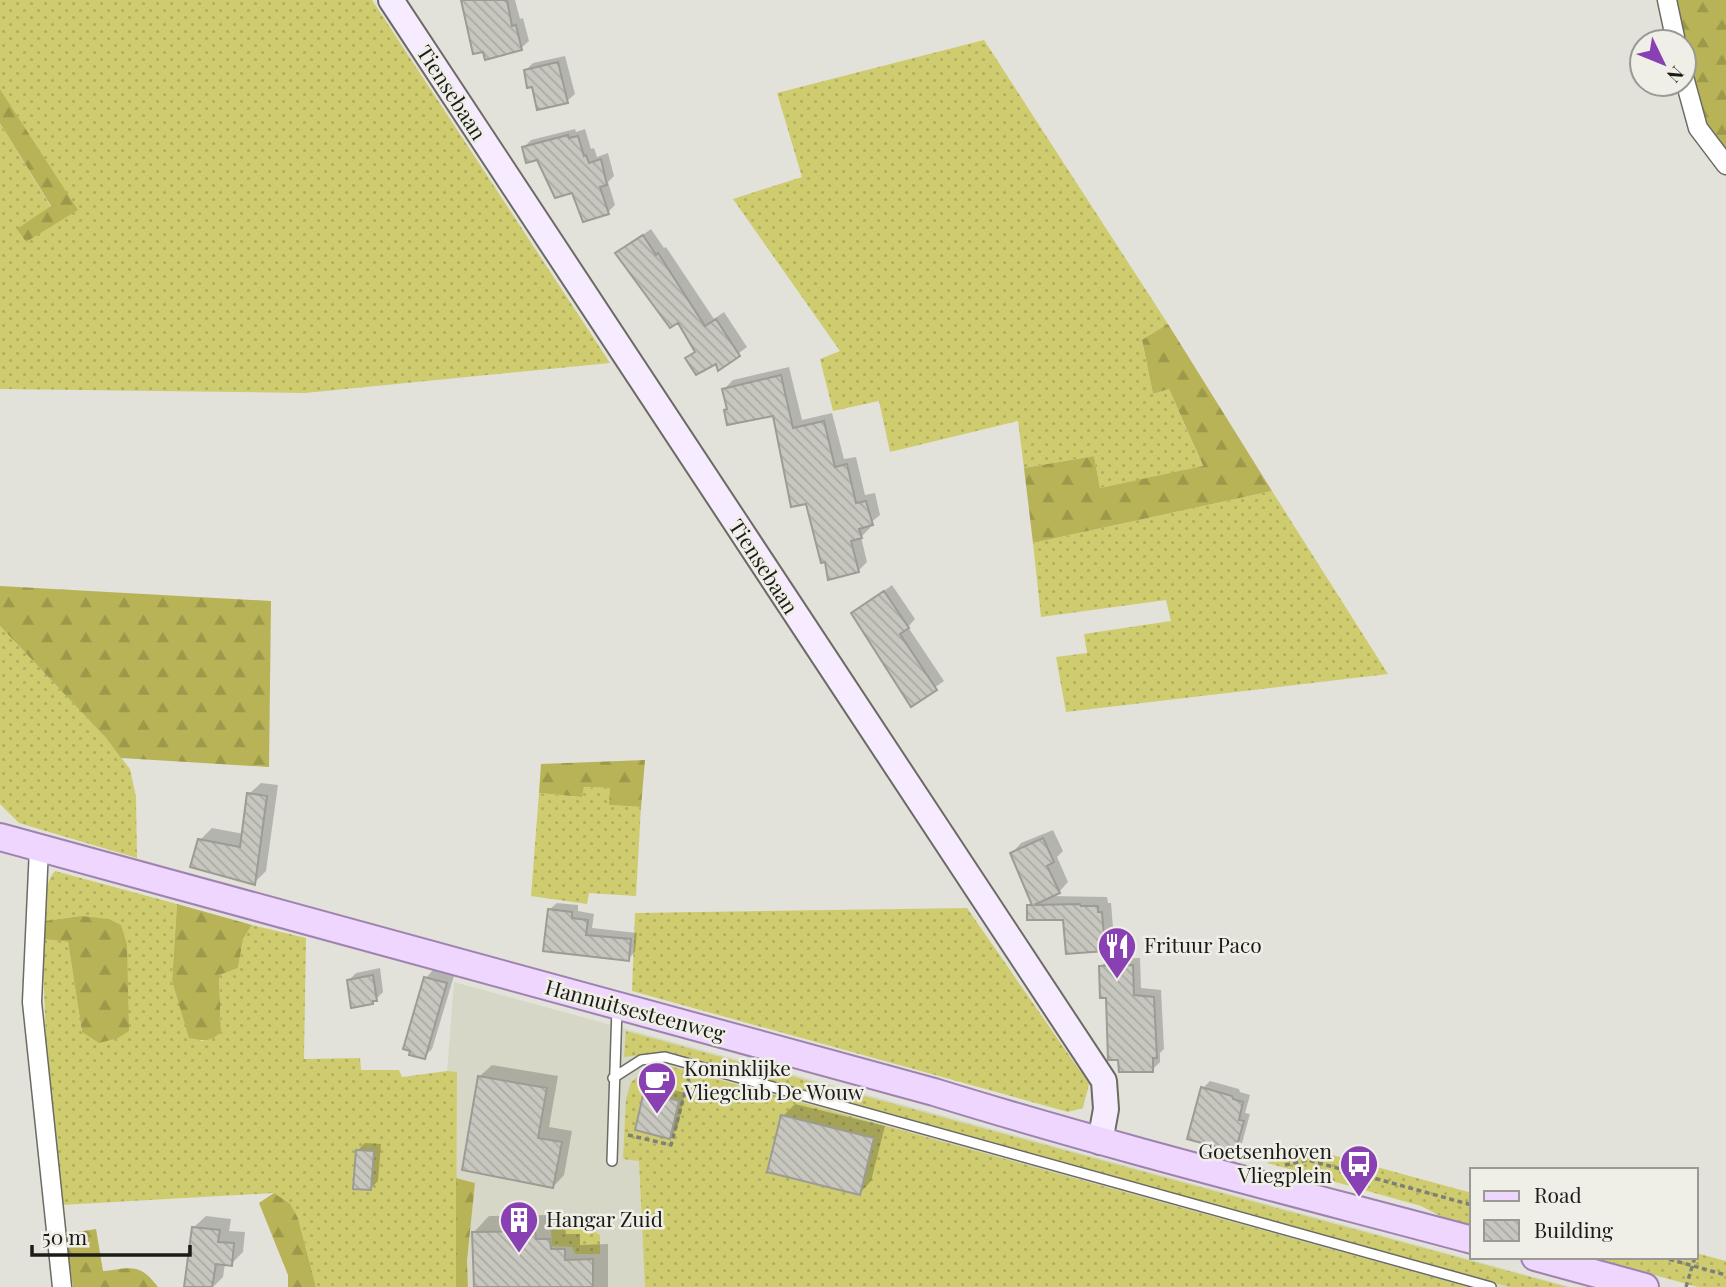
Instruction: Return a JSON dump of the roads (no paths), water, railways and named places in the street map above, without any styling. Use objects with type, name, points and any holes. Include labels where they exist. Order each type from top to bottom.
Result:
[{"type":"main road","name":"Hannuitsesteenweg","points":[[0,837],[934,1093],[1100,1142],[1470,1239]]},
{"type":"main road","points":[[1542,1259],[1644,1287]]},
{"type":"street","name":"Tiensebaan","points":[[391,0],[1104,1081],[1106,1109],[1100,1142]]},
{"type":"street","points":[[1667,0],[1673,28]]},
{"type":"street","points":[[1690,98],[1698,128],[1726,165]]},
{"type":"street","points":[[39,848],[32,1002],[62,1287]]},
{"type":"lane","points":[[612,1161],[617,1006]]},
{"type":"lane","points":[[613,1078],[641,1060],[664,1057],[1491,1287]]},
{"type":"place","name":"Frituur Paco","points":[[1117,980]]},
{"type":"place","name":"Koninklijke Vliegclub De Wouw","points":[[657,1115]]},
{"type":"place","name":"Goetsenhoven Vliegplein","points":[[1359,1198]]},
{"type":"place","name":"Hangar Zuid","points":[[519,1254]]}]
